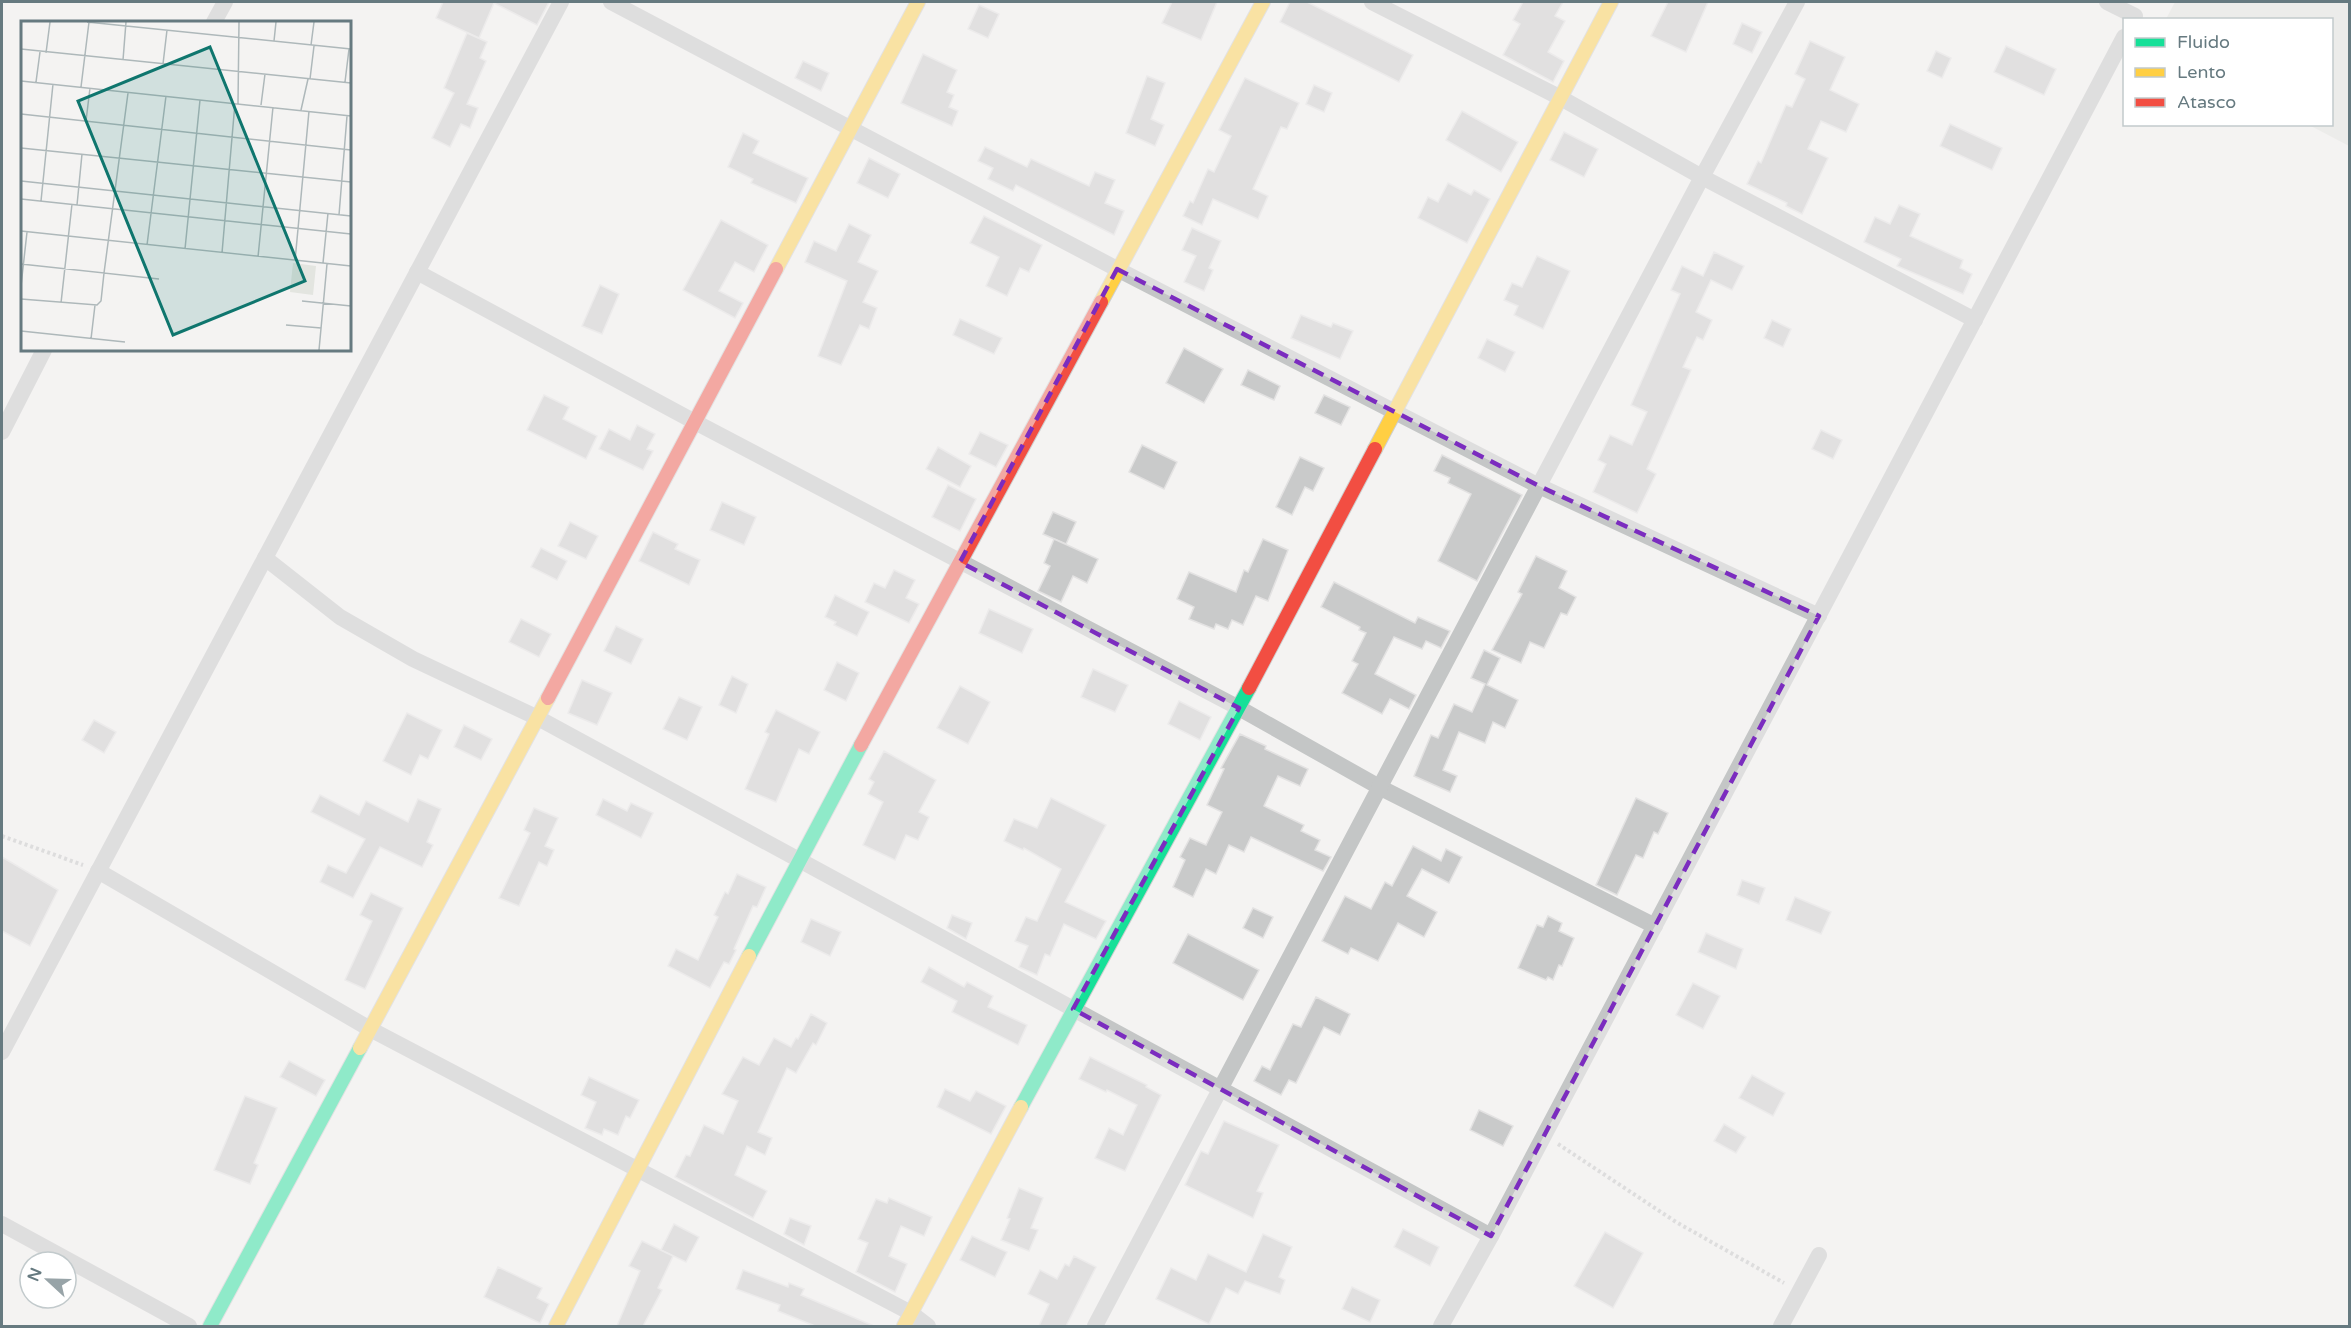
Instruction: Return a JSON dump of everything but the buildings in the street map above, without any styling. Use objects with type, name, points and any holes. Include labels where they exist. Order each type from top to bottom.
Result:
[{"type":"street","points":[[215,21],[225,2]]},
{"type":"street","points":[[2,1052],[561,2]]},
{"type":"street","points":[[610,2],[1117,269],[1539,486],[1819,616]]},
{"type":"street","points":[[210,1326],[538,718],[918,2]]},
{"type":"street","points":[[556,1326],[799,860],[1263,2]]},
{"type":"street","points":[[1372,2],[1559,97],[1702,177],[1975,320]]},
{"type":"street","points":[[908,1320],[1073,1009],[1239,708],[1611,2]]},
{"type":"street","points":[[1095,1326],[1222,1090],[1702,177],[1797,2]]},
{"type":"street","points":[[2107,2],[2137,12]]},
{"type":"street","points":[[1441,1326],[1545,1135],[2123,39]]},
{"type":"street","points":[[417,272],[695,422],[1239,708],[1381,788],[1655,926]]},
{"type":"street","points":[[2,432],[43,351]]},
{"type":"street","points":[[264,558],[340,617],[413,659],[538,718],[1491,1236]]},
{"type":"street","points":[[98,871],[370,1029],[638,1169],[908,1320],[928,1326]]},
{"type":"street","points":[[2,1224],[189,1326]]},
{"type":"street","points":[[1781,1326],[1819,1255]]},
{"type":"path","points":[[2,836],[98,871]]},
{"type":"path","points":[[1545,1135],[1676,1222],[1800,1292]]},
{"type":"highlighted area","points":[[1117,269],[1539,486],[1819,616],[1491,1236],[1073,1009],[1239,708],[960,562]]},
{"type":"shaded area","points":[[2175,2],[2349,2],[2349,146],[2311,126],[2333,126],[2333,18],[2167,18]]},
{"type":"traffic: fast","points":[[1021,1107],[1249,688]]},
{"type":"traffic: fast","points":[[749,956],[861,745]]},
{"type":"traffic: fast","points":[[210,1326],[360,1048]]},
{"type":"traffic: slow","points":[[776,269],[918,2]]},
{"type":"traffic: slow","points":[[1101,302],[1263,2]]},
{"type":"traffic: slow","points":[[1375,449],[1611,2]]},
{"type":"traffic: slow","points":[[360,1048],[548,698]]},
{"type":"traffic: slow","points":[[556,1326],[749,956]]},
{"type":"traffic: slow","points":[[904,1326],[1021,1107]]},
{"type":"traffic: jam","points":[[548,698],[776,269]]},
{"type":"traffic: jam","points":[[861,745],[1101,302]]},
{"type":"traffic: jam","points":[[1249,688],[1375,449]]}]
